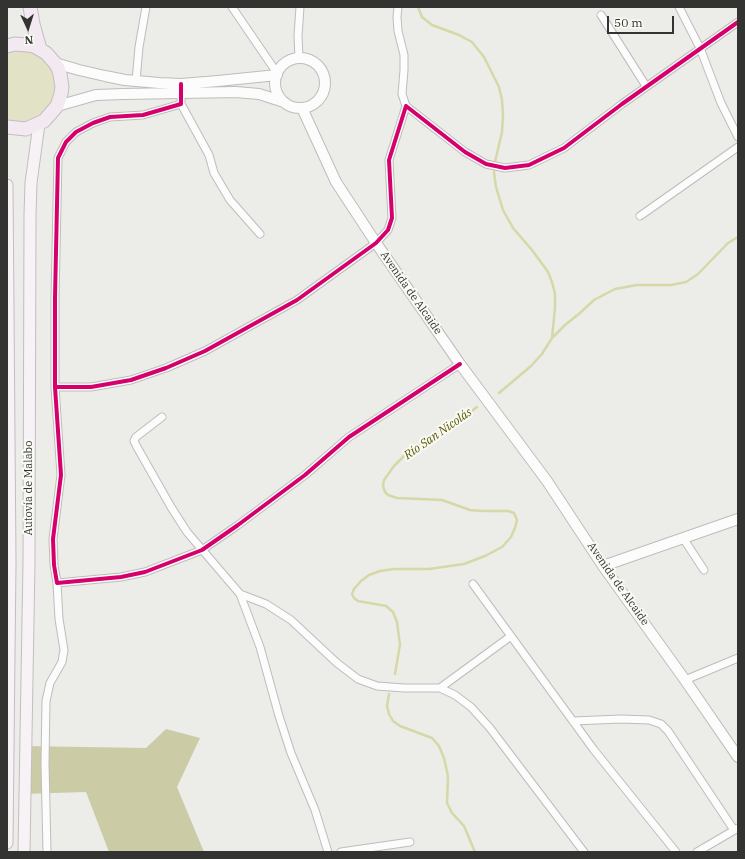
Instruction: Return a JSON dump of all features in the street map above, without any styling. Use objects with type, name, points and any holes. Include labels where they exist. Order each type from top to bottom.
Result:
[{"type":"highway","points":[[30,7],[40,49]]},
{"type":"highway","points":[[7,46],[22,44],[34,46],[40,49],[55,62],[62,81],[61,94],[57,106],[49,117],[39,124],[26,128],[7,127]]},
{"type":"main road","points":[[57,106],[96,96],[236,92],[259,94],[284,102],[292,107],[302,108],[311,105],[319,99],[324,91],[325,81],[323,72],[317,64],[299,58],[286,63],[277,74],[275,85],[278,94],[284,102]]},
{"type":"main road","points":[[55,62],[98,75],[136,81],[181,94],[218,81],[277,74]]},
{"type":"main road","name":"Avenida de Alcaide","points":[[302,108],[336,182],[376,243],[460,364],[547,481],[603,566],[738,757]]},
{"type":"main road","name":"Autovía de Malabo","points":[[24,852],[29,562],[30,215],[31,183],[39,124]]},
{"type":"main road","name":"Autovía de Malabo","points":[[7,185],[10,554],[7,843]]},
{"type":"main road","points":[[603,566],[738,519]]},
{"type":"street","points":[[136,81],[139,47],[146,7]]},
{"type":"street","points":[[232,7],[277,74]]},
{"type":"street","points":[[299,58],[298,36],[300,7]]},
{"type":"street","points":[[398,7],[398,31],[404,55],[402,94],[406,106],[465,152],[486,164],[505,168],[529,165],[564,148],[646,86],[738,22]]},
{"type":"street","points":[[679,7],[700,48],[726,115],[738,137]]},
{"type":"street","points":[[600,15],[646,86]]},
{"type":"street","points":[[48,852],[45,763],[46,701],[50,683],[62,662],[64,650],[59,619],[53,539],[61,475],[55,388],[58,158],[66,142],[76,132],[93,123],[110,118],[143,115],[181,94],[209,155],[214,173],[230,200],[260,234]]},
{"type":"street","points":[[55,388],[91,387],[131,380],[166,368],[205,351],[297,300],[376,243],[388,230],[392,218],[389,160],[406,106]]},
{"type":"street","points":[[640,216],[738,147]]},
{"type":"street","points":[[57,583],[121,577],[145,572],[202,550],[305,475],[349,437],[460,364]]},
{"type":"street","points":[[162,416],[138,434],[134,441],[171,507],[187,532],[240,594],[260,647],[291,753],[315,810],[328,852]]},
{"type":"street","points":[[683,538],[704,570]]},
{"type":"street","points":[[473,584],[594,750],[676,852]]},
{"type":"street","points":[[240,594],[266,604],[292,620],[337,663],[358,679],[377,686],[440,688],[455,695],[471,707],[490,728],[584,852]]},
{"type":"street","points":[[440,688],[511,636]]},
{"type":"street","points":[[685,680],[738,658]]},
{"type":"street","points":[[573,721],[621,719],[649,720],[661,724],[668,731],[736,829],[698,852]]},
{"type":"street","points":[[341,852],[410,842]]},
{"type":"green space","points":[[22,49],[37,53],[54,70],[57,93],[46,113],[25,124],[7,122],[7,51]]},
{"type":"green space","points":[[166,729],[200,738],[177,787],[204,852],[109,852],[86,792],[21,794],[23,746],[146,748]]},
{"type":"waterway","points":[[418,7],[422,17],[432,25],[459,35],[472,42],[484,57],[499,87],[503,115],[502,132],[495,162],[494,173],[496,187],[503,210],[513,228],[548,272],[552,282],[555,294],[552,338]]},
{"type":"waterway","name":"Río San Nicolás","points":[[499,393],[531,366],[542,354],[552,338],[594,300],[615,289],[637,285],[671,285],[686,282],[698,274],[728,243],[738,237]]},
{"type":"waterway","name":"Río San Nicolás","points":[[395,674],[400,645],[397,622],[393,612],[386,606],[358,601],[352,594],[354,589],[369,575],[380,571],[394,569],[429,569],[464,564],[485,556],[502,547],[511,537],[515,528],[517,520],[514,513],[508,511],[470,510],[442,500],[397,498],[388,495],[383,486],[384,480],[394,466],[411,449],[435,439],[477,407]]},
{"type":"waterway","name":"Río San Nicolás","points":[[389,694],[387,706],[393,721],[400,726],[432,738],[439,746],[444,758],[448,776],[447,803],[452,813],[464,826],[475,852]]},
{"type":"cycle path","points":[[55,387],[91,387],[131,380],[166,368],[205,351],[297,300],[376,243],[388,230],[392,218],[389,160],[406,106],[465,152],[486,164],[505,168],[529,165],[564,148],[622,104],[738,22]]},
{"type":"cycle path","points":[[181,84],[181,104],[143,115],[110,117],[93,123],[76,132],[66,142],[58,158],[55,387],[61,475],[53,539],[54,565],[57,583],[121,577],[145,572],[202,550],[305,475],[349,437],[460,364]]}]
